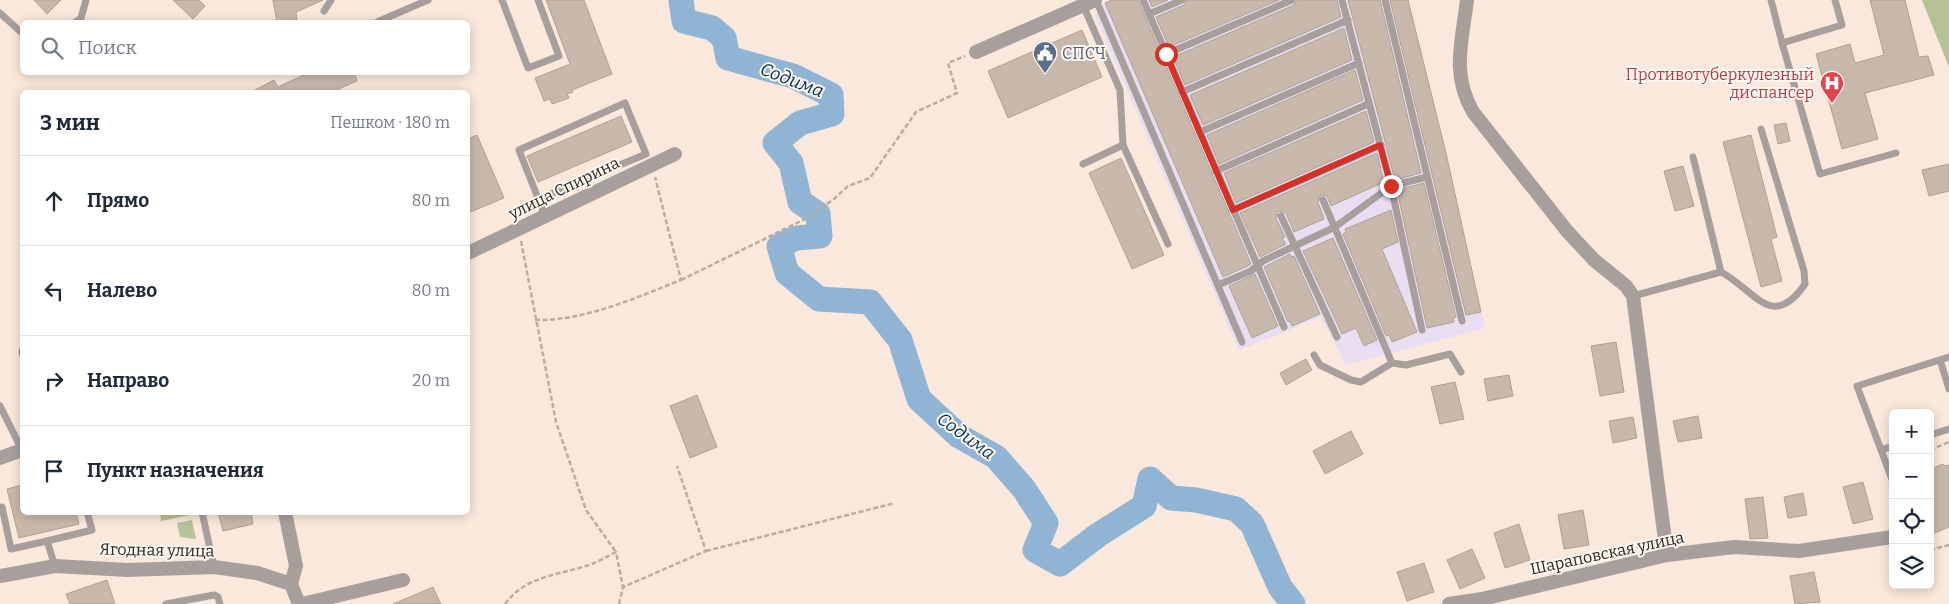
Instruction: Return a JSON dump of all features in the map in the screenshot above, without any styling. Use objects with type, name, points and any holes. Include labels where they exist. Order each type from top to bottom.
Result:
[{"type":"street","points":[[1467,0],[1458,72],[1463,96],[1473,112],[1567,231],[1594,260],[1626,286],[1633,296],[1667,555]]},
{"type":"street","points":[[976,52],[1091,2]]},
{"type":"street","name":"улица Спирина","points":[[470,252],[546,217],[649,159],[675,154]]},
{"type":"street","points":[[0,458],[20,451]]},
{"type":"street","points":[[286,515],[296,566],[291,584],[300,604],[403,580]]},
{"type":"street","name":"Шараповская улица","points":[[1449,604],[1482,599],[1667,555],[1734,547],[1799,551],[1889,537]]},
{"type":"street","name":"Ягодная улица","points":[[0,576],[55,566],[126,570],[214,567],[257,573],[291,584]]},
{"type":"lane","points":[[79,20],[82,18],[86,0]]},
{"type":"lane","points":[[324,12],[331,0]]},
{"type":"lane","points":[[382,20],[428,0]]},
{"type":"lane","points":[[502,0],[528,68],[559,56],[538,0]]},
{"type":"lane","points":[[1143,0],[1284,327]]},
{"type":"lane","points":[[1149,14],[1182,0]]},
{"type":"lane","points":[[1166,54],[1292,0]]},
{"type":"lane","points":[[1342,0],[1391,186],[1422,330]]},
{"type":"lane","points":[[1384,0],[1462,321]]},
{"type":"lane","points":[[1771,0],[1820,174],[1896,153]]},
{"type":"lane","points":[[1782,43],[1842,25],[1835,0]]},
{"type":"lane","points":[[1091,2],[1120,90],[1123,145],[1168,244]]},
{"type":"lane","points":[[1091,2],[1242,342]]},
{"type":"lane","points":[[0,13],[20,32]]},
{"type":"lane","points":[[1182,92],[1348,20]]},
{"type":"lane","points":[[1200,132],[1359,63]]},
{"type":"lane","points":[[539,199],[649,159],[625,103],[519,150],[546,217]]},
{"type":"lane","points":[[1216,170],[1368,104]]},
{"type":"lane","points":[[1693,157],[1721,272],[1749,290],[1760,302],[1772,307],[1785,304],[1797,296],[1805,284],[1804,271],[1761,129]]},
{"type":"lane","points":[[1083,164],[1123,145]]},
{"type":"lane","points":[[1233,210],[1380,145]]},
{"type":"lane","points":[[1218,286],[1335,227],[1391,186],[1427,177]]},
{"type":"lane","points":[[1323,200],[1392,363]]},
{"type":"lane","points":[[1282,216],[1337,337]]},
{"type":"lane","points":[[1633,296],[1721,272]]},
{"type":"lane","points":[[1314,355],[1320,365],[1351,380],[1361,382],[1392,363],[1406,365],[1450,354],[1461,372]]},
{"type":"lane","points":[[1889,471],[1858,386],[1949,357]]},
{"type":"lane","points":[[1940,360],[1949,389]]},
{"type":"lane","points":[[0,406],[20,446]]},
{"type":"lane","points":[[1934,433],[1949,429]]},
{"type":"lane","points":[[1881,450],[1889,447]]},
{"type":"lane","points":[[2,507],[11,548],[92,530],[88,515]]},
{"type":"lane","points":[[203,515],[214,567]]},
{"type":"lane","points":[[47,541],[55,566]]},
{"type":"lane","points":[[166,604],[214,595],[218,598],[220,604]]},
{"type":"path","points":[[535,320],[559,320],[636,298],[681,280],[807,218],[848,186],[870,178],[916,112],[957,93],[948,63],[976,52]]},
{"type":"path","points":[[649,159],[681,280]]},
{"type":"path","points":[[519,229],[556,422],[586,510],[616,552],[624,587],[619,604]]},
{"type":"path","points":[[1934,448],[1949,442]]},
{"type":"path","points":[[676,466],[706,552]]},
{"type":"path","points":[[624,587],[706,552],[894,503]]},
{"type":"path","points":[[1934,549],[1949,545]]},
{"type":"path","points":[[505,604],[522,587],[547,574],[592,564],[616,552]]},
{"type":"shaded area","points":[[1112,0],[1408,0],[1446,153],[1485,328],[1346,365],[1321,317],[1239,350],[1095,15],[1105,3]]},
{"type":"green space","points":[[1922,0],[1949,0],[1949,67]]},
{"type":"green space","points":[[160,515],[190,515],[161,521]]},
{"type":"green space","points":[[192,520],[196,539],[180,537],[177,523]]},
{"type":"building","points":[[34,0],[61,0],[47,14]]},
{"type":"building","points":[[173,0],[199,0],[205,6],[193,19]]},
{"type":"building","points":[[273,0],[323,0],[296,12],[297,20],[277,20]]},
{"type":"building","points":[[546,0],[584,0],[612,74],[572,90],[573,92],[567,94],[569,98],[552,104],[550,99],[544,101],[535,78],[570,64]]},
{"type":"building","points":[[1112,0],[1138,0],[1251,264],[1248,266],[1223,277],[1105,3]]},
{"type":"building","points":[[1149,0],[1168,0],[1152,7]]},
{"type":"building","points":[[1187,0],[1279,0],[1169,47],[1156,17],[1184,5]]},
{"type":"building","points":[[1297,0],[1337,0],[1341,17],[1185,85],[1173,57],[1294,5]]},
{"type":"building","points":[[1348,0],[1380,0],[1421,173],[1395,180]]},
{"type":"building","points":[[1390,0],[1408,0],[1446,153],[1481,312],[1466,315]]},
{"type":"building","points":[[1870,0],[1905,0],[1919,57],[1928,56],[1934,75],[1865,93],[1878,139],[1842,149],[1816,54],[1850,44],[1855,63],[1884,55]]},
{"type":"building","points":[[1344,28],[1352,60],[1203,125],[1190,95]]},
{"type":"building","name":"СПСЧ","points":[[1082,30],[1102,77],[1008,118],[988,71]]},
{"type":"building","points":[[1355,70],[1363,100],[1219,164],[1207,135]]},
{"type":"building","points":[[304,75],[355,75],[357,81],[337,90],[255,90],[274,80],[278,87]]},
{"type":"building","points":[[1366,111],[1374,142],[1236,203],[1224,173]]},
{"type":"building","points":[[621,116],[632,142],[538,182],[527,156]]},
{"type":"building","points":[[1786,123],[1790,141],[1778,144],[1774,125]]},
{"type":"building","points":[[477,135],[504,198],[470,212],[470,138]]},
{"type":"building","points":[[1751,135],[1777,237],[1771,239],[1782,281],[1761,287],[1723,142]]},
{"type":"building","points":[[1377,153],[1384,182],[1331,206],[1327,196],[1321,195],[1318,202],[1324,219],[1294,232],[1286,213],[1278,211],[1276,218],[1285,237],[1282,238],[1286,244],[1260,257],[1240,213]]},
{"type":"building","points":[[1121,158],[1164,255],[1132,269],[1089,173]]},
{"type":"building","points":[[1949,164],[1949,191],[1929,196],[1922,170]]},
{"type":"building","points":[[1683,166],[1694,206],[1675,211],[1664,171]]},
{"type":"building","points":[[1424,183],[1456,317],[1453,318],[1454,322],[1427,328],[1397,190]]},
{"type":"building","points":[[1391,210],[1398,242],[1382,249],[1417,332],[1392,342],[1389,335],[1386,336],[1343,234],[1346,232],[1345,229]]},
{"type":"building","points":[[1333,238],[1377,340],[1364,346],[1356,328],[1342,334],[1303,251]]},
{"type":"building","points":[[1290,254],[1291,257],[1294,256],[1320,314],[1292,326],[1290,321],[1288,322],[1264,267]]},
{"type":"building","points":[[1255,274],[1278,326],[1252,338],[1229,286]]},
{"type":"building","points":[[1616,342],[1624,392],[1600,396],[1591,346]]},
{"type":"building","points":[[1306,359],[1312,370],[1286,385],[1280,373]]},
{"type":"building","points":[[1509,375],[1513,396],[1488,401],[1484,379]]},
{"type":"building","points":[[1455,382],[1464,419],[1440,424],[1431,387]]},
{"type":"building","points":[[697,395],[717,447],[690,458],[670,406]]},
{"type":"building","points":[[1698,416],[1702,438],[1678,442],[1673,421]]},
{"type":"building","points":[[1633,417],[1637,438],[1613,443],[1609,421]]},
{"type":"building","points":[[1351,431],[1363,454],[1325,474],[1313,451]]},
{"type":"building","points":[[1943,464],[1945,466],[1949,465],[1949,527],[1934,533],[1934,499],[1934,467]]},
{"type":"building","points":[[1863,482],[1873,519],[1853,524],[1843,487]]},
{"type":"building","points":[[20,486],[20,515],[77,515],[79,524],[19,538],[7,489]]},
{"type":"building","points":[[1803,493],[1807,515],[1788,518],[1784,497]]},
{"type":"building","points":[[1763,497],[1768,538],[1750,539],[1745,499]]},
{"type":"building","points":[[1583,510],[1589,545],[1564,549],[1558,515]]},
{"type":"building","points":[[219,515],[252,515],[253,524],[223,531]]},
{"type":"building","points":[[1519,524],[1530,560],[1505,568],[1494,533]]},
{"type":"building","points":[[1472,549],[1485,578],[1460,589],[1447,560]]},
{"type":"building","points":[[1424,563],[1434,592],[1407,601],[1397,572]]},
{"type":"building","points":[[1814,572],[1820,602],[1795,604],[1790,576]]},
{"type":"building","points":[[107,580],[115,604],[70,604],[66,594]]},
{"type":"building","points":[[433,587],[441,604],[393,604]]},
{"type":"waterway","name":"Содима","points":[[681,0],[684,21],[712,28],[724,38],[728,58],[793,76],[831,95],[832,114],[800,123],[775,143],[791,163],[800,202],[818,214],[820,236],[796,238],[779,246],[787,273],[819,299],[870,302],[900,340],[919,399],[959,436],[996,457],[1024,489],[1046,523],[1035,550],[1060,564],[1098,535],[1144,506],[1150,479],[1171,498],[1196,500],[1236,509],[1252,524],[1280,587],[1293,604]]},
{"type":"place","name":"СПСЧ","points":[[1045,74]]},
{"type":"place","name":"Противотуберкулезный диспансер","points":[[1832,104]]},
{"type":"route","points":[[1166,54],[1233,210],[1380,145],[1391,186]]}]
